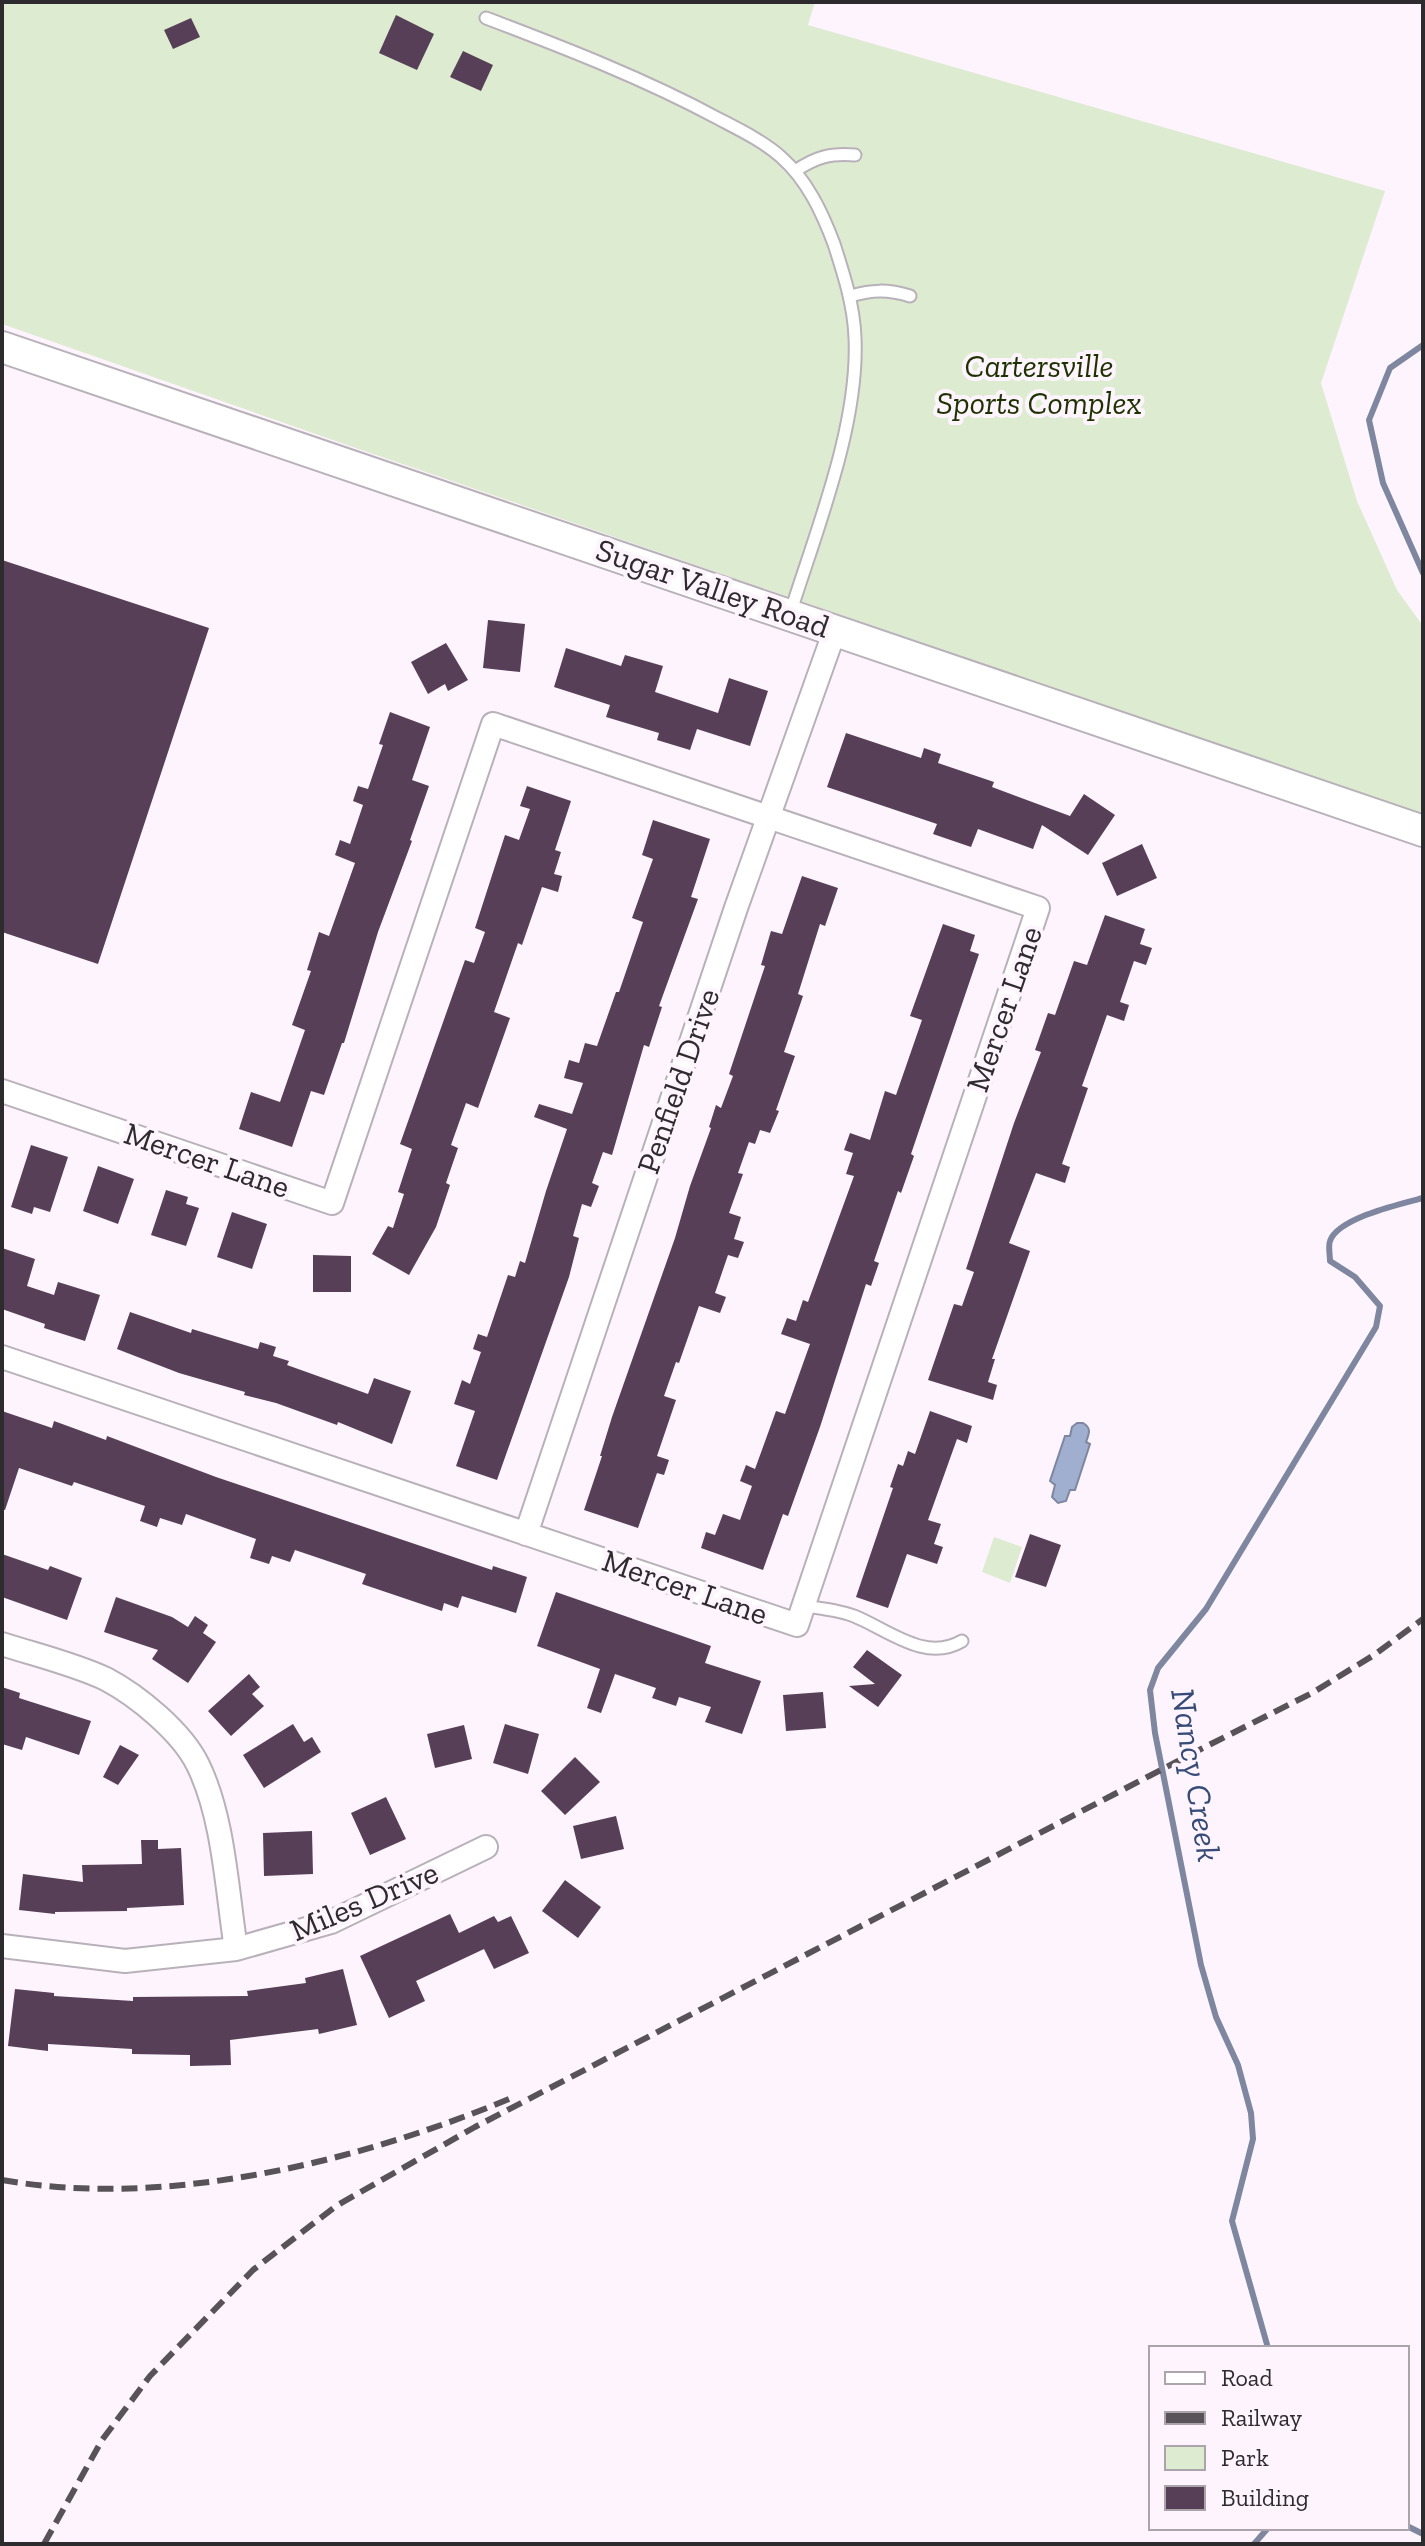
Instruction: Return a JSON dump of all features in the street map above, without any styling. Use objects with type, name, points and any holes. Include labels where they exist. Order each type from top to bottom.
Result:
[{"type":"street","name":"Sugar Valley Road","points":[[2,347],[1423,831]]},
{"type":"street","name":"Penfield Drive","points":[[526,1534],[768,817],[835,630]]},
{"type":"street","name":"Mercer Lane","points":[[2,1091],[332,1203],[493,724],[1038,908],[797,1625],[2,1357]]},
{"type":"street","points":[[2,1644],[103,1678],[129,1692],[161,1717],[197,1763],[211,1802],[236,1949]]},
{"type":"street","name":"Miles Drive","points":[[2,1946],[125,1961],[236,1949],[331,1922],[486,1847]]},
{"type":"lane","points":[[486,18],[581,55],[691,104],[755,138],[780,155],[795,171],[818,206],[850,296],[856,368],[843,440],[790,615]]},
{"type":"lane","points":[[795,171],[814,158],[834,153],[855,155]]},
{"type":"lane","points":[[850,296],[873,290],[889,290],[910,296]]},
{"type":"lane","points":[[803,1606],[855,1616],[891,1635],[926,1647],[944,1648],[962,1641]]},
{"type":"green space","name":"Cartersville Sports Complex","points":[[2,2],[815,2],[808,25],[1385,191],[1321,383],[1357,501],[1397,590],[1423,626],[1423,815],[2,324]]},
{"type":"green space","points":[[994,1537],[1022,1547],[1010,1583],[982,1572]]},
{"type":"water","points":[[1077,1423],[1088,1427],[1086,1442],[1090,1444],[1075,1490],[1070,1490],[1066,1501],[1058,1503],[1052,1497],[1055,1485],[1050,1481],[1065,1436],[1070,1436],[1072,1427]]},
{"type":"building","points":[[396,15],[434,34],[417,70],[379,53]]},
{"type":"building","points":[[191,18],[200,37],[173,49],[164,30]]},
{"type":"building","points":[[463,51],[493,65],[481,91],[450,77]]},
{"type":"building","points":[[2,560],[209,628],[98,964],[2,932]]},
{"type":"building","points":[[488,620],[525,624],[520,672],[483,668]]},
{"type":"building","points":[[446,643],[468,680],[448,691],[445,684],[428,694],[411,662]]},
{"type":"building","points":[[566,648],[621,666],[625,655],[663,666],[655,692],[718,713],[729,678],[768,691],[750,746],[697,729],[690,750],[657,740],[659,733],[606,717],[610,705],[554,687]]},
{"type":"building","points":[[390,712],[430,727],[412,780],[429,786],[378,932],[344,1043],[324,1095],[311,1091],[292,1147],[239,1129],[251,1092],[280,1102],[305,1030],[292,1025],[311,971],[307,970],[319,932],[329,936],[355,863],[335,855],[340,840],[350,844],[363,805],[353,801],[358,786],[368,789]]},
{"type":"building","points":[[846,733],[921,758],[924,748],[941,754],[938,763],[994,782],[992,787],[1070,816],[1084,794],[1115,815],[1088,855],[1042,825],[1033,849],[978,829],[971,847],[933,834],[937,824],[827,787]]},
{"type":"building","points":[[527,786],[571,801],[555,850],[561,852],[554,874],[562,876],[558,892],[542,887],[522,945],[518,943],[494,1012],[510,1018],[478,1108],[466,1103],[451,1145],[458,1148],[446,1183],[450,1185],[436,1227],[409,1275],[372,1254],[388,1226],[393,1228],[404,1194],[398,1192],[412,1149],[400,1144],[465,960],[474,963],[485,932],[475,928],[505,835],[519,840],[530,809],[520,806]]},
{"type":"building","points":[[653,820],[710,839],[691,897],[698,899],[659,1006],[662,1007],[649,1047],[644,1045],[612,1155],[603,1152],[592,1183],[599,1186],[591,1207],[582,1204],[573,1236],[579,1238],[569,1277],[497,1480],[456,1466],[475,1411],[454,1404],[462,1380],[470,1384],[481,1352],[473,1349],[478,1334],[487,1337],[508,1275],[515,1277],[520,1261],[525,1263],[567,1129],[534,1117],[539,1104],[572,1114],[583,1083],[564,1078],[569,1060],[579,1063],[585,1043],[597,1046],[643,922],[632,918],[653,859],[642,855]]},
{"type":"building","points":[[1142,844],[1157,878],[1117,896],[1102,863]]},
{"type":"building","points":[[802,876],[838,888],[825,926],[820,924],[798,994],[803,996],[784,1052],[795,1056],[776,1110],[779,1111],[770,1133],[760,1130],[755,1144],[749,1142],[738,1173],[743,1174],[729,1213],[741,1217],[734,1239],[744,1242],[738,1258],[728,1255],[715,1293],[726,1297],[720,1313],[699,1306],[679,1363],[676,1362],[664,1396],[676,1400],[657,1456],[669,1460],[664,1475],[657,1473],[638,1528],[584,1510],[716,1105],[721,1108],[733,1076],[729,1074],[765,966],[761,965],[771,931],[782,934]]},
{"type":"building","points":[[1105,915],[1145,929],[1140,944],[1152,948],[1146,965],[1134,961],[1120,1002],[1129,1005],[1124,1021],[1107,1015],[1082,1086],[1088,1088],[1062,1164],[1070,1167],[1065,1183],[1036,1173],[1009,1243],[1030,1251],[992,1359],[995,1359],[988,1382],[997,1385],[993,1400],[928,1380],[954,1304],[962,1306],[974,1272],[966,1269],[1041,1052],[1035,1050],[1048,1013],[1055,1015],[1074,961],[1087,965]]},
{"type":"building","points":[[943,924],[975,935],[970,951],[979,954],[911,1154],[914,1156],[901,1193],[898,1191],[874,1261],[879,1263],[871,1286],[866,1284],[788,1516],[783,1514],[763,1570],[701,1548],[706,1532],[715,1535],[723,1514],[740,1520],[752,1486],[740,1481],[746,1465],[755,1469],[776,1411],[785,1414],[810,1344],[781,1334],[787,1318],[796,1321],[803,1300],[808,1302],[854,1176],[846,1174],[853,1153],[844,1150],[850,1133],[870,1140],[885,1091],[896,1095],[922,1020],[910,1016]]},
{"type":"building","points":[[31,1145],[68,1157],[50,1212],[34,1207],[32,1214],[11,1207]]},
{"type":"building","points":[[98,1166],[134,1179],[118,1224],[83,1211]]},
{"type":"building","points":[[166,1190],[188,1197],[186,1204],[199,1208],[186,1246],[151,1235]]},
{"type":"building","points":[[232,1212],[267,1224],[252,1269],[217,1257]]},
{"type":"building","points":[[2,1248],[35,1259],[27,1286],[54,1295],[58,1282],[100,1295],[85,1341],[44,1328],[45,1324],[2,1309]]},
{"type":"building","points":[[313,1255],[351,1256],[351,1292],[313,1292]]},
{"type":"building","points":[[130,1312],[191,1333],[192,1329],[258,1349],[260,1342],[276,1347],[273,1356],[289,1361],[287,1365],[368,1394],[374,1378],[411,1391],[392,1444],[338,1422],[337,1425],[244,1395],[245,1392],[179,1373],[117,1349]]},
{"type":"building","points":[[2,1411],[52,1428],[54,1421],[106,1440],[107,1436],[216,1477],[492,1570],[493,1566],[527,1577],[516,1613],[462,1596],[458,1608],[444,1603],[442,1611],[362,1584],[366,1574],[295,1550],[290,1562],[272,1556],[269,1564],[250,1558],[256,1539],[186,1514],[182,1525],[160,1518],[157,1527],[140,1521],[145,1506],[74,1482],[72,1486],[19,1468],[5,1510],[2,1509]]},
{"type":"building","points":[[930,1411],[972,1426],[967,1443],[957,1439],[928,1520],[941,1524],[934,1544],[943,1547],[937,1564],[907,1554],[888,1608],[856,1597],[893,1488],[890,1487],[898,1464],[903,1466],[908,1451],[915,1454]]},
{"type":"building","points":[[1030,1534],[1061,1545],[1046,1587],[1015,1577]]},
{"type":"building","points":[[2,1554],[82,1578],[67,1620],[2,1597]]},
{"type":"building","points":[[556,1592],[711,1646],[705,1663],[761,1681],[742,1734],[705,1722],[711,1707],[679,1697],[676,1706],[652,1698],[656,1688],[615,1674],[601,1713],[587,1708],[600,1669],[537,1646]]},
{"type":"building","points":[[116,1597],[172,1617],[188,1627],[195,1616],[208,1625],[203,1633],[216,1642],[188,1683],[152,1659],[158,1650],[104,1632]]},
{"type":"building","points":[[867,1650],[902,1675],[878,1707],[849,1686],[875,1684],[853,1667]]},
{"type":"building","points":[[249,1674],[260,1687],[252,1694],[264,1706],[231,1736],[208,1711]]},
{"type":"building","points":[[2,1687],[20,1693],[19,1698],[91,1721],[79,1755],[26,1737],[22,1750],[2,1744]]},
{"type":"building","points":[[823,1692],[826,1728],[786,1731],[783,1695]]},
{"type":"building","points":[[293,1724],[304,1742],[312,1737],[321,1752],[264,1788],[243,1755]]},
{"type":"building","points":[[505,1724],[539,1734],[528,1774],[493,1763]]},
{"type":"building","points":[[464,1725],[472,1759],[435,1768],[427,1734]]},
{"type":"building","points":[[120,1745],[139,1755],[118,1785],[103,1777]]},
{"type":"building","points":[[575,1757],[600,1782],[565,1815],[541,1791]]},
{"type":"building","points":[[386,1797],[406,1839],[370,1855],[351,1813]]},
{"type":"building","points":[[616,1816],[624,1849],[581,1859],[573,1826]]},
{"type":"building","points":[[312,1831],[313,1874],[264,1876],[263,1833]]},
{"type":"building","points":[[141,1840],[158,1840],[158,1849],[181,1848],[184,1905],[55,1914],[19,1910],[23,1874],[83,1882],[82,1865],[142,1864]]},
{"type":"building","points":[[565,1880],[601,1907],[578,1938],[542,1911]]},
{"type":"building","points":[[450,1914],[459,1933],[494,1916],[498,1922],[511,1916],[529,1953],[494,1969],[484,1949],[416,1981],[425,2001],[389,2018],[360,1956]]},
{"type":"building","points":[[343,1969],[357,2025],[319,2034],[318,2029],[230,2040],[231,2065],[190,2066],[190,2055],[132,2054],[132,2049],[48,2044],[48,2051],[8,2046],[15,1989],[54,1993],[54,1996],[133,2001],[133,1997],[248,1996],[247,1991],[306,1983],[305,1978]]},
{"type":"waterway","name":"Nancy Creek","points":[[1423,345],[1390,368],[1369,420],[1383,483],[1423,573]]},
{"type":"waterway","name":"Nancy Creek","points":[[1267,2346],[1232,2221],[1253,2139],[1251,2113],[1238,2065],[1216,2017],[1201,1965],[1155,1733],[1150,1690],[1158,1668],[1206,1609],[1376,1327],[1380,1306],[1355,1277],[1330,1261],[1330,1241],[1335,1233],[1357,1219],[1423,1198]]},
{"type":"waterway","points":[[1409,2527],[1423,2534]]},
{"type":"waterway","name":"Nancy Creek","points":[[1254,2544],[1266,2530]]},
{"type":"railway","points":[[44,2544],[102,2440],[150,2376],[253,2270],[336,2206],[475,2127],[1312,1693],[1374,1655],[1423,1619]]},
{"type":"railway","points":[[2,2180],[65,2187],[129,2188],[194,2184],[260,2174],[389,2142],[509,2099]]}]
